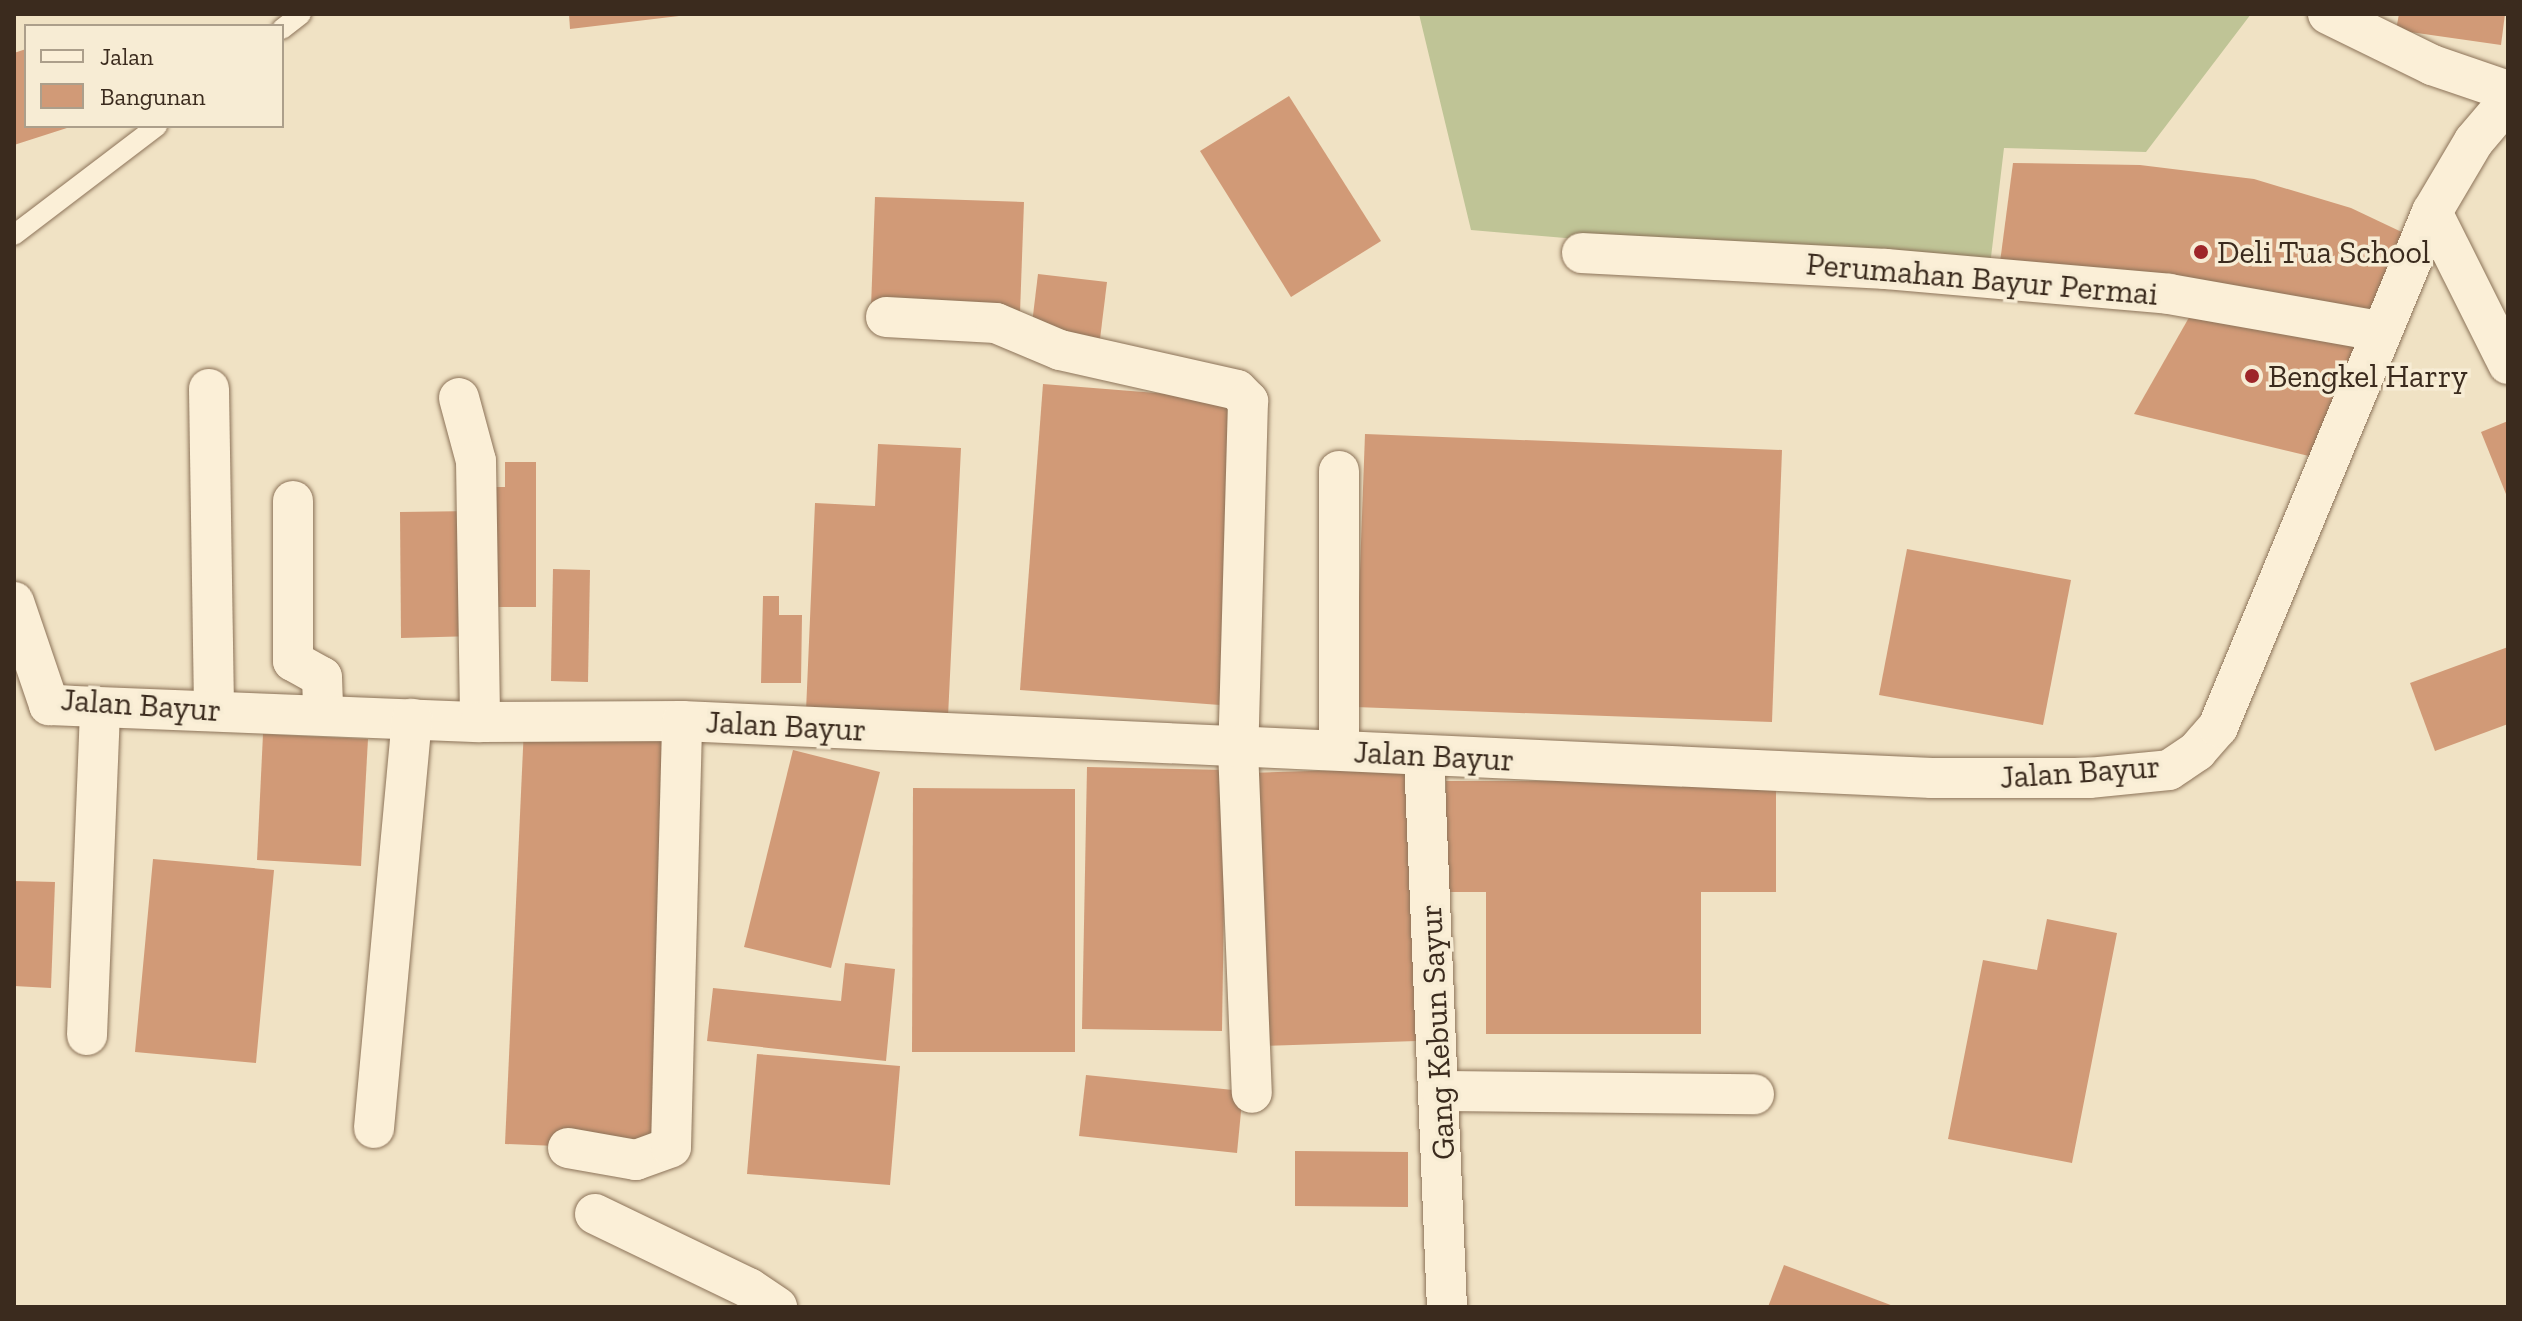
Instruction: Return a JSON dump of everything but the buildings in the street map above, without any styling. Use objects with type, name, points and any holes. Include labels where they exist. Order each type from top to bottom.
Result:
[{"type":"street","points":[[2328,14],[2432,65],[2508,91]]},
{"type":"street","name":"Jalan Bayur","points":[[14,602],[31,704],[480,722],[682,721],[1238,749],[1339,750],[1424,757],[1932,778],[2089,778],[2169,770],[2197,751],[2218,727],[2379,331],[2432,212],[2474,141],[2508,101]]},
{"type":"street","points":[[2432,212],[2508,364]]},
{"type":"street","name":"Perumahan Bayur Permai","points":[[1582,253],[1886,269],[2169,294],[2379,331]]},
{"type":"street","points":[[886,317],[996,323],[1060,350],[1244,394],[1238,749],[1252,1093]]},
{"type":"street","points":[[209,389],[214,711]]},
{"type":"street","points":[[459,398],[476,461],[480,722]]},
{"type":"street","points":[[1339,471],[1339,750]]},
{"type":"street","points":[[293,501],[293,661],[322,677],[323,715]]},
{"type":"street","points":[[87,1035],[100,708]]},
{"type":"street","points":[[374,1128],[412,719]]},
{"type":"street","points":[[568,1148],[636,1160],[671,1147],[682,721]]},
{"type":"street","name":"Gang Kebun Sayur","points":[[1424,757],[1442,1091],[1447,1307]]},
{"type":"street","points":[[1442,1091],[1754,1094]]},
{"type":"street","points":[[595,1214],[777,1307]]},
{"type":"lane","points":[[284,27],[301,14]]},
{"type":"lane","points":[[14,235],[154,128]]},
{"type":"green space","points":[[1419,14],[2251,14],[2146,152],[2004,148],[1989,274],[1471,230]]},
{"type":"place","name":"Deli Tua School","points":[[2201,252]]},
{"type":"place","name":"Bengkel Harry","points":[[2252,376]]}]
